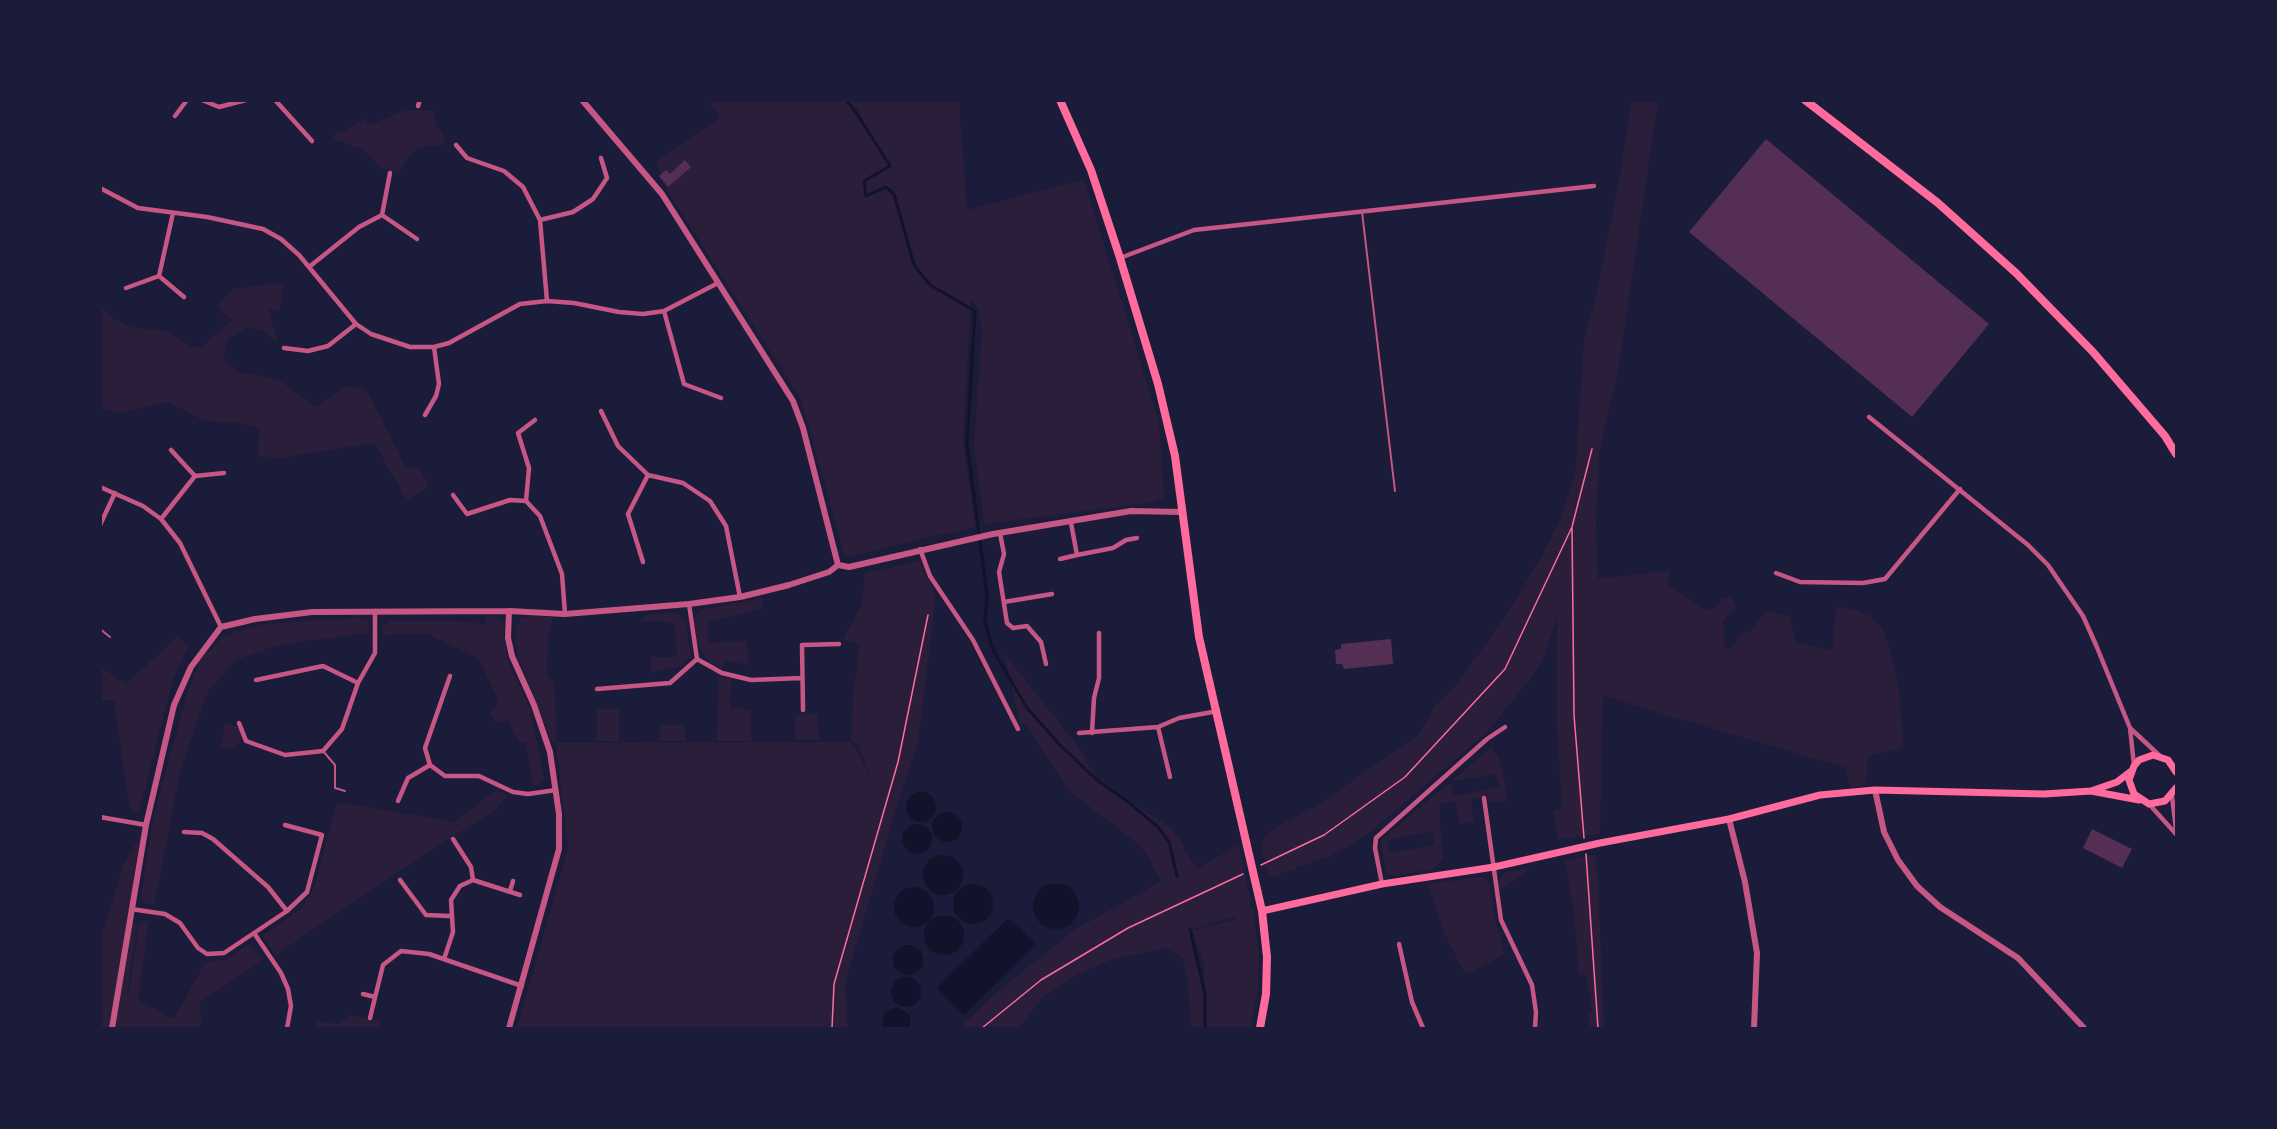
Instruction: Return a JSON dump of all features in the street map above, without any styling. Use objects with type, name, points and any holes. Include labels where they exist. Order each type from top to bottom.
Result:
[{"type":"main road","points":[[1060,100],[1091,170],[1120,258],[1158,384],[1175,456],[1199,637],[1218,711],[1262,911],[1267,957],[1266,994],[1260,1029]]},
{"type":"main road","points":[[1805,100],[1938,203],[2016,273],[2093,352],[2165,436],[2176,454]]},
{"type":"main road","points":[[2091,791],[2117,782],[2145,757],[2176,761]]},
{"type":"main road","points":[[2164,758],[2176,772]]},
{"type":"main road","points":[[2132,769],[2130,787],[2140,800]]},
{"type":"main road","points":[[1262,911],[1382,885],[1494,867],[1585,846],[1729,819],[1820,795],[1875,790],[2044,794],[2091,791],[2140,800],[2149,804],[2165,801],[2172,796],[2176,788]]},
{"type":"street","points":[[175,116],[187,100]]},
{"type":"street","points":[[202,100],[219,107],[246,100]]},
{"type":"street","points":[[275,100],[312,141]]},
{"type":"street","points":[[582,100],[662,194],[793,401],[803,429],[838,565]]},
{"type":"street","points":[[456,145],[467,158],[504,171],[523,187],[540,220],[547,301]]},
{"type":"street","points":[[540,220],[573,212],[593,199],[607,178],[600,158]]},
{"type":"street","points":[[382,215],[390,173]]},
{"type":"street","points":[[1120,258],[1194,230],[1594,186]]},
{"type":"street","points":[[100,188],[138,208],[264,229],[281,238],[309,267],[356,324],[371,334],[410,347],[434,347],[470,334],[520,304],[547,301],[574,303],[644,314],[664,310],[718,283]]},
{"type":"street","points":[[159,276],[173,213]]},
{"type":"street","points":[[382,215],[417,239]]},
{"type":"street","points":[[309,267],[359,227],[382,215]]},
{"type":"street","points":[[126,288],[159,276]]},
{"type":"street","points":[[159,276],[184,297]]},
{"type":"street","points":[[664,310],[684,384],[721,398]]},
{"type":"street","points":[[284,348],[308,351],[328,346],[342,338],[356,324]]},
{"type":"street","points":[[425,415],[436,396],[439,384],[434,347]]},
{"type":"street","points":[[601,411],[618,446],[648,475],[682,483],[710,501],[726,526],[740,597]]},
{"type":"street","points":[[1869,417],[2028,545],[2060,581],[2083,616],[2130,728],[2132,769]]},
{"type":"street","points":[[526,501],[529,468],[518,432],[535,420]]},
{"type":"street","points":[[171,450],[195,476]]},
{"type":"street","points":[[161,519],[195,476],[224,473]]},
{"type":"street","points":[[643,562],[628,514],[648,475]]},
{"type":"street","points":[[100,487],[143,506],[161,519],[180,543],[221,627]]},
{"type":"street","points":[[1776,573],[1800,582],[1863,583],[1885,579],[1960,489]]},
{"type":"street","points":[[100,525],[115,493]]},
{"type":"street","points":[[453,495],[467,514],[510,500],[526,501],[540,516],[562,574],[566,614]]},
{"type":"street","points":[[112,1029],[146,825],[174,705],[190,667],[221,627],[282,615],[375,611],[509,610],[566,614],[689,604],[740,597],[789,585],[829,572],[838,565],[849,567],[920,549],[996,534],[1131,511],[1181,512]]},
{"type":"street","points":[[1071,523],[1077,555]]},
{"type":"street","points":[[996,534],[1004,554],[999,572],[1007,623],[1013,628],[1027,626],[1041,642],[1046,664]]},
{"type":"street","points":[[1060,559],[1113,548],[1126,540],[1137,538]]},
{"type":"street","points":[[920,549],[930,576],[973,640],[1018,729]]},
{"type":"street","points":[[1004,602],[1052,594]]},
{"type":"street","points":[[689,604],[697,659]]},
{"type":"street","points":[[509,610],[508,638],[513,656],[534,705],[550,752],[556,790],[559,849],[509,1029]]},
{"type":"street","points":[[239,723],[246,741],[285,755],[322,751],[342,729],[358,683],[375,653],[375,611]]},
{"type":"street","points":[[1092,733],[1094,698],[1099,678],[1099,633]]},
{"type":"street","points":[[803,710],[802,645],[839,644]]},
{"type":"street","points":[[697,659],[722,673],[751,680],[802,678]]},
{"type":"street","points":[[597,688],[670,683],[697,659]]},
{"type":"street","points":[[256,680],[323,666],[358,683]]},
{"type":"street","points":[[450,676],[425,748],[430,765],[445,776],[479,776],[513,792],[528,794],[556,790]]},
{"type":"street","points":[[1078,733],[1158,728],[1179,718],[1218,711]]},
{"type":"street","points":[[1382,885],[1375,848],[1376,838],[1505,727]]},
{"type":"street","points":[[1158,728],[1170,777]]},
{"type":"street","points":[[2130,728],[2164,758]]},
{"type":"street","points":[[398,801],[408,778],[430,765]]},
{"type":"street","points":[[1875,790],[1884,832],[1898,860],[1917,886],[1940,907],[2018,958],[2084,1029]]},
{"type":"street","points":[[2172,796],[2176,832]]},
{"type":"street","points":[[1484,798],[1501,920],[1532,984],[1536,1012],[1535,1029]]},
{"type":"street","points":[[2149,804],[2176,832]]},
{"type":"street","points":[[100,817],[146,825]]},
{"type":"street","points":[[1729,819],[1745,882],[1757,953],[1755,1029]]},
{"type":"street","points":[[131,909],[165,914],[180,923],[198,948],[207,954],[224,953],[287,911],[308,892],[322,836],[285,825]]},
{"type":"street","points":[[184,832],[202,833],[213,839],[268,887],[287,911]]},
{"type":"street","points":[[453,839],[471,867],[473,880]]},
{"type":"street","points":[[400,880],[426,915],[450,916]]},
{"type":"street","points":[[444,959],[453,932],[450,916],[451,900],[460,886],[473,880],[520,895]]},
{"type":"street","points":[[510,891],[513,881]]},
{"type":"street","points":[[254,933],[281,973],[288,989],[291,1006],[287,1029]]},
{"type":"street","points":[[1399,944],[1412,1002],[1423,1029]]},
{"type":"street","points":[[370,1018],[383,965],[401,951],[429,954],[522,986]]},
{"type":"street","points":[[363,994],[375,997]]},
{"type":"lane","points":[[1362,212],[1395,491]]},
{"type":"lane","points":[[100,629],[110,637]]},
{"type":"lane","points":[[322,751],[335,765],[335,788],[345,791]]},
{"type":"path","points":[[1286,853],[1324,835],[1405,777],[1505,669],[1572,527],[1592,448]]},
{"type":"path","points":[[1572,527],[1574,715],[1598,1029]]},
{"type":"path","points":[[832,1029],[834,984],[898,762],[928,615]]},
{"type":"path","points":[[982,1029],[1050,974],[1128,928],[1221,885]]},
{"type":"shaded area","points":[[959,100],[967,210],[1084,180],[1159,422],[1164,497],[1155,502],[984,524],[974,443],[982,335],[979,310],[971,298],[963,439],[975,527],[845,557],[801,399],[670,195],[656,162],[720,118],[709,101]]},
{"type":"shaded area","points":[[1631,101],[1658,101],[1619,366],[1599,453],[1596,521],[1598,579],[1667,571],[1670,572],[1668,584],[1705,610],[1717,607],[1723,597],[1732,598],[1736,607],[1723,621],[1725,648],[1729,650],[1741,633],[1750,631],[1767,610],[1789,617],[1797,643],[1832,650],[1836,606],[1853,609],[1870,616],[1882,628],[1889,645],[1900,694],[1903,748],[1868,756],[1866,785],[1850,788],[1846,768],[1603,696],[1600,834],[1558,840],[1553,811],[1562,810],[1557,726],[1557,619],[1542,660],[1487,732],[1367,835],[1333,855],[1269,878],[1261,844],[1265,837],[1276,827],[1314,807],[1418,736],[1435,706],[1455,687],[1505,617],[1543,554],[1561,517],[1575,474],[1584,341],[1599,283],[1622,164]]},
{"type":"shaded area","points":[[406,110],[434,111],[436,124],[446,140],[442,146],[429,146],[413,152],[399,172],[381,168],[365,150],[333,139],[335,133],[347,130],[365,119],[369,125]]},
{"type":"shaded area","points":[[284,282],[279,311],[268,308],[278,342],[262,330],[247,328],[227,339],[224,358],[237,372],[278,379],[316,408],[346,386],[366,389],[406,468],[418,466],[429,486],[407,500],[374,443],[279,458],[258,456],[259,428],[239,423],[204,421],[169,402],[121,413],[101,408],[101,307],[113,318],[130,327],[169,331],[191,347],[202,347],[232,320],[217,307],[232,289]]},
{"type":"shaded area","points":[[919,561],[936,596],[918,743],[899,798],[845,984],[848,1028],[517,1028],[568,849],[556,743],[851,742],[850,744],[854,745],[875,787],[857,744],[851,740],[854,678],[856,677],[859,645],[843,640],[862,603],[865,573]]},
{"type":"shaded area","points":[[762,598],[763,609],[708,621],[709,643],[747,641],[749,665],[724,660],[723,669],[705,657],[697,642],[694,619],[700,610]]},
{"type":"shaded area","points":[[648,614],[679,615],[685,621],[691,656],[682,666],[651,673],[651,657],[673,657],[677,654],[675,627],[669,621],[642,621],[642,618]]},
{"type":"shaded area","points":[[486,616],[494,616],[503,621],[507,659],[530,708],[544,778],[538,785],[533,785],[526,742],[519,742],[509,721],[497,723],[490,713],[499,701],[478,658],[427,634],[383,635],[381,628],[388,621],[458,621],[484,624],[483,633]]},
{"type":"shaded area","points":[[553,617],[548,636],[547,676],[554,681],[557,742],[552,742],[518,657],[515,632],[520,618]]},
{"type":"shaded area","points":[[358,618],[368,621],[369,633],[268,648],[235,661],[208,691],[180,772],[154,906],[145,903],[141,895],[154,814],[188,691],[201,659],[222,637],[262,624]]},
{"type":"shaded area","points":[[178,636],[188,647],[173,680],[139,811],[133,813],[129,806],[114,700],[101,700],[101,670],[102,668],[126,684]]},
{"type":"shaded area","points":[[1004,653],[1074,741],[1098,781],[1172,828],[1197,869],[1238,845],[1252,904],[1245,911],[1253,907],[1259,956],[1258,988],[1251,1028],[1191,1028],[1187,977],[1183,958],[1165,948],[1113,959],[1076,975],[1043,997],[1019,1028],[960,1028],[991,997],[1076,929],[1162,881],[1141,846],[1068,790],[1028,727],[1020,723]],"holes":[[[1239,915],[1233,920],[1192,931],[1204,965],[1205,992],[1190,930]]]},
{"type":"shaded area","points":[[718,676],[731,679],[730,708],[751,709],[751,741],[717,741]]},
{"type":"shaded area","points":[[597,709],[619,709],[619,742],[597,741]]},
{"type":"shaded area","points":[[818,714],[819,739],[795,739],[795,715]]},
{"type":"shaded area","points":[[225,723],[238,727],[242,734],[240,742],[228,750],[220,748]]},
{"type":"shaded area","points":[[660,725],[685,725],[685,741],[660,741]]},
{"type":"shaded area","points":[[1491,747],[1499,758],[1507,797],[1505,801],[1489,803],[1488,796],[1471,799],[1474,821],[1460,824],[1455,801],[1439,804],[1443,859],[1433,869],[1394,876],[1386,873],[1382,839],[1436,794],[1451,783],[1454,796],[1499,787],[1496,774],[1452,781]],"holes":[[[1432,831],[1435,845],[1389,853],[1387,840]]]},
{"type":"shaded area","points":[[496,790],[508,795],[495,810],[397,872],[276,955],[262,936],[302,908],[315,885],[337,802],[455,822]]},
{"type":"shaded area","points":[[921,792],[932,796],[936,807],[932,818],[921,822],[910,818],[906,807],[910,796]]},
{"type":"shaded area","points":[[947,812],[958,816],[962,827],[958,838],[947,842],[936,838],[932,827],[936,816]]},
{"type":"shaded area","points":[[917,824],[928,828],[932,839],[928,850],[917,854],[906,850],[902,839],[906,828]]},
{"type":"shaded area","points":[[140,836],[128,920],[137,924],[127,994],[129,994],[139,924],[149,920],[138,1000],[174,1019],[205,962],[225,960],[249,944],[263,960],[199,1003],[202,1020],[199,1028],[101,1028],[101,937],[124,863]]},
{"type":"shaded area","points":[[1595,854],[1604,1028],[1590,1028],[1588,1012],[1592,1010],[1586,974],[1579,974],[1574,912],[1565,861]]},
{"type":"shaded area","points":[[943,855],[957,861],[963,875],[957,889],[943,895],[929,889],[923,875],[929,861]]},
{"type":"shaded area","points":[[1530,868],[1499,891],[1498,882],[1504,872]]},
{"type":"shaded area","points":[[1484,876],[1490,886],[1494,916],[1505,954],[1466,975],[1446,937],[1428,884]]},
{"type":"shaded area","points":[[1056,883],[1072,890],[1079,906],[1072,922],[1056,929],[1040,922],[1033,906],[1040,890]]},
{"type":"shaded area","points":[[973,884],[981,885],[987,890],[992,896],[992,912],[987,918],[981,923],[973,924],[965,923],[959,918],[954,912],[953,904],[954,896],[959,890],[965,885]]},
{"type":"shaded area","points":[[914,887],[928,893],[934,907],[928,921],[914,927],[900,921],[894,907],[900,893]]},
{"type":"shaded area","points":[[944,915],[952,916],[958,921],[963,927],[963,943],[958,949],[952,954],[944,955],[936,954],[930,949],[925,943],[924,935],[925,927],[930,921],[936,916]]},
{"type":"shaded area","points":[[1008,918],[1036,943],[964,1015],[937,988]]},
{"type":"shaded area","points":[[908,945],[919,949],[923,960],[919,971],[908,975],[897,971],[893,960],[897,949]]},
{"type":"shaded area","points":[[906,977],[912,978],[920,986],[920,998],[912,1006],[906,1007],[900,1006],[892,998],[891,992],[892,986],[900,978]]},
{"type":"shaded area","points":[[897,1007],[910,1015],[910,1028],[883,1028],[885,1013]]},
{"type":"shaded area","points":[[349,1015],[379,1021],[383,1028],[315,1028],[316,1021],[340,1024]]},
{"type":"building","points":[[1766,139],[1989,324],[1912,417],[1689,232]]},
{"type":"building","points":[[685,160],[691,167],[668,187],[659,176],[666,170],[670,174]]},
{"type":"building","points":[[1391,639],[1393,664],[1344,669],[1342,664],[1336,664],[1335,650],[1341,649],[1341,644]]},
{"type":"building","points":[[2092,829],[2132,849],[2122,868],[2083,848]]},
{"type":"waterway","points":[[846,100],[890,166],[864,181],[866,196],[886,187],[894,194],[914,265],[930,285],[975,311],[967,443],[987,595],[985,622],[993,650],[1027,708],[1061,746],[1098,781],[1158,827],[1169,842],[1177,876]]},
{"type":"waterway","points":[[1190,929],[1205,995],[1205,1028]]}]
